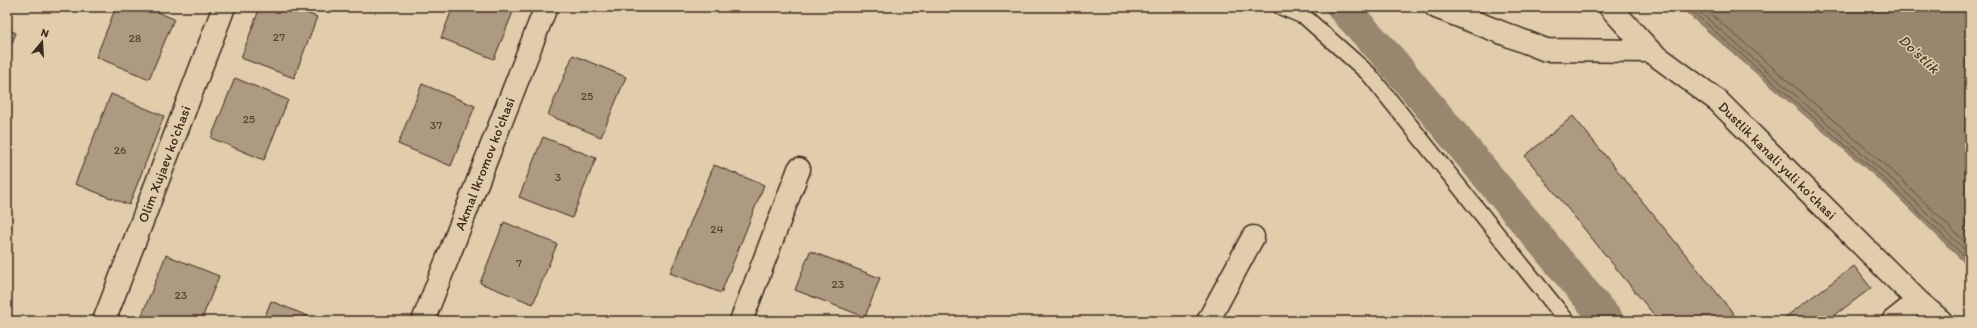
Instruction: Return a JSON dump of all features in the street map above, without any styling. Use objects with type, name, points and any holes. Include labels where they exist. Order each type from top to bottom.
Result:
[{"type":"street","name":"Olim Xujaev ko'chasi","points":[[104,321],[224,7]]},
{"type":"street","name":"Akmal Ikromov ko'chasi","points":[[422,321],[546,7]]},
{"type":"street","points":[[1436,7],[1546,50],[1650,51]]},
{"type":"street","name":"Dustlik kanali yuli ko'chasi","points":[[1610,7],[1650,51],[1718,101],[1918,301],[1941,321]]},
{"type":"street","points":[[741,321],[799,169]]},
{"type":"street","points":[[1208,321],[1253,237]]},
{"type":"street","points":[[1894,321],[1918,301]]},
{"type":"lane","points":[[1281,7],[1305,17],[1369,74],[1567,321]]},
{"type":"water","name":"Do'stlik","points":[[1680,7],[1970,7],[1970,268],[1890,189]]},
{"type":"building","points":[[116,7],[145,7],[174,19],[149,79],[96,57]]},
{"type":"building","points":[[260,7],[290,7],[317,17],[294,78],[241,58]]},
{"type":"building","points":[[453,7],[515,7],[494,59],[441,38]]},
{"type":"building","points":[[7,29],[16,33],[7,56]]},
{"type":"building","points":[[573,55],[626,77],[601,137],[548,115]]},
{"type":"building","points":[[235,78],[288,100],[264,160],[211,138]]},
{"type":"building","points":[[422,84],[475,106],[451,166],[398,144]]},
{"type":"building","points":[[111,94],[164,116],[129,205],[75,184]]},
{"type":"building","points":[[1573,116],[1734,314],[1725,321],[1659,321],[1525,156]]},
{"type":"building","points":[[543,137],[596,158],[572,218],[519,197]]},
{"type":"building","points":[[714,165],[764,185],[721,293],[670,273]]},
{"type":"building","points":[[504,222],[557,244],[533,304],[480,283]]},
{"type":"building","points":[[810,251],[880,278],[865,317],[795,290]]},
{"type":"building","points":[[166,255],[219,276],[201,321],[158,321],[142,315]]},
{"type":"building","points":[[1854,266],[1871,288],[1827,321],[1780,321]]},
{"type":"building","points":[[271,301],[320,321],[263,321]]},
{"type":"waterway","points":[[1342,7],[1390,59],[1608,321]]}]
